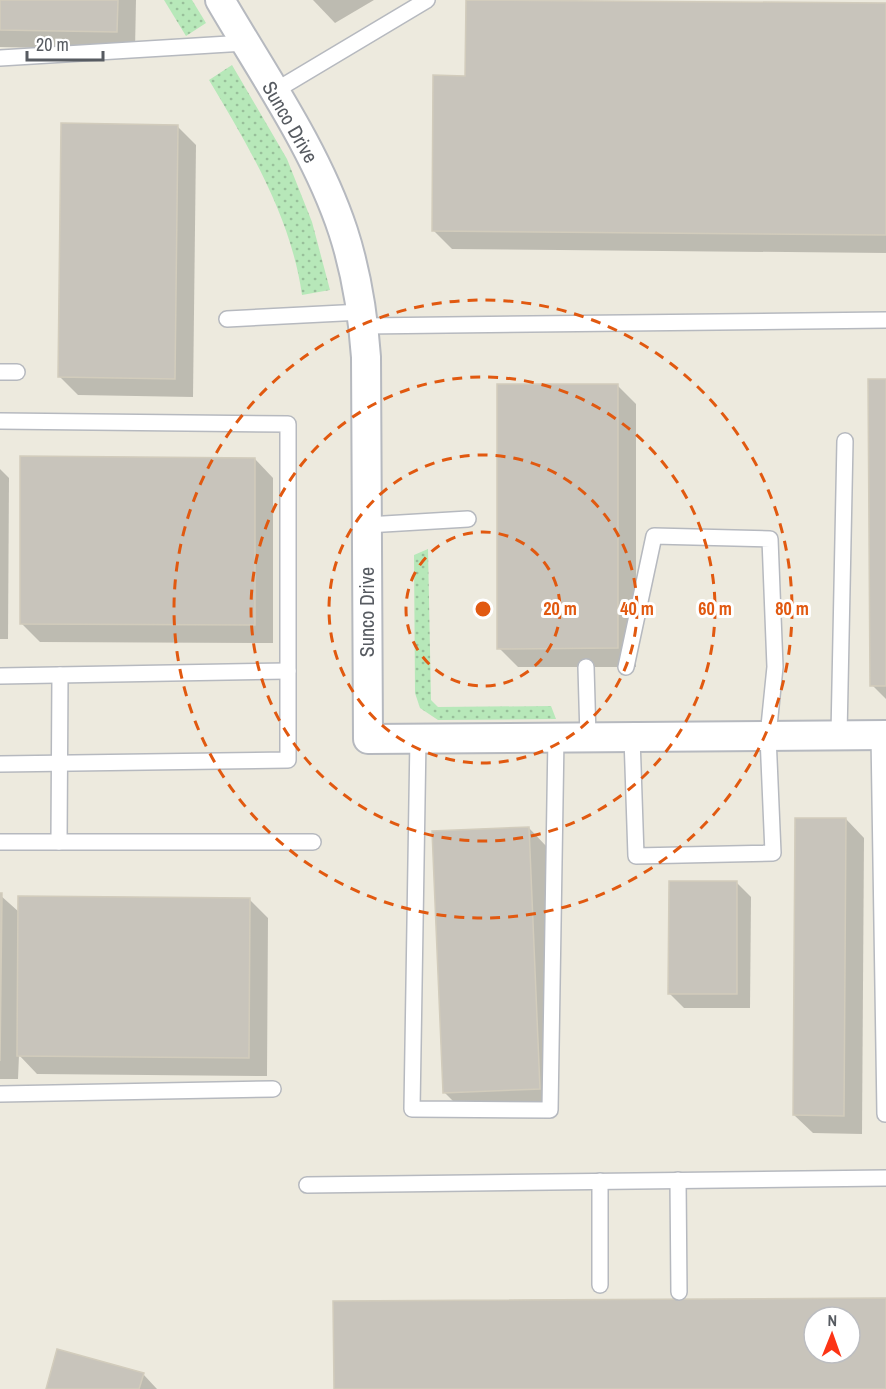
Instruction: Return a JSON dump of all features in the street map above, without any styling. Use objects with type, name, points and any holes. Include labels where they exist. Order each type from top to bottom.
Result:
[{"type":"street","name":"Sunco Drive","points":[[220,0],[305,146],[333,203],[344,232],[363,319],[368,739],[882,735]]},
{"type":"lane","points":[[273,92],[427,0]]},
{"type":"lane","points":[[0,58],[245,43]]},
{"type":"lane","points":[[227,319],[886,320]]},
{"type":"lane","points":[[0,372],[17,372]]},
{"type":"lane","points":[[0,421],[288,424],[288,760],[0,764]]},
{"type":"lane","points":[[839,735],[845,441]]},
{"type":"lane","points":[[367,525],[468,519]]},
{"type":"lane","points":[[626,668],[654,536],[770,539],[775,668],[768,736],[773,853],[636,856],[632,737]]},
{"type":"lane","points":[[586,667],[588,737]]},
{"type":"lane","points":[[0,676],[288,670]]},
{"type":"lane","points":[[59,842],[60,675]]},
{"type":"lane","points":[[882,735],[885,1114]]},
{"type":"lane","points":[[418,738],[412,1109],[550,1110],[556,737]]},
{"type":"lane","points":[[0,842],[313,842]]},
{"type":"lane","points":[[0,1094],[273,1089]]},
{"type":"lane","points":[[307,1185],[886,1178]]},
{"type":"lane","points":[[678,1180],[679,1292]]},
{"type":"lane","points":[[600,1182],[600,1285]]},
{"type":"green space","points":[[164,0],[192,0],[206,23],[186,36]]},
{"type":"green space","points":[[232,65],[287,159],[312,222],[330,290],[302,295],[296,266],[278,210],[253,157],[209,80]]},
{"type":"green space","points":[[428,549],[431,700],[438,707],[551,706],[556,719],[438,720],[420,708],[415,693],[414,555]]},
{"type":"building","points":[[0,0],[118,0],[117,32],[0,30]]},
{"type":"building","points":[[466,0],[886,3],[886,235],[432,231],[433,75],[465,76]]},
{"type":"building","points":[[61,123],[178,125],[175,379],[58,377]]},
{"type":"building","points":[[868,379],[886,379],[886,686],[870,686]]},
{"type":"building","points":[[497,384],[618,384],[618,648],[497,649]]},
{"type":"building","points":[[20,456],[255,458],[255,625],[20,624]]},
{"type":"building","points":[[795,818],[846,818],[844,1116],[793,1115]]},
{"type":"building","points":[[529,827],[540,1089],[443,1093],[432,831]]},
{"type":"building","points":[[669,881],[737,881],[737,994],[668,994]]},
{"type":"building","points":[[0,893],[2,893],[0,1061]]},
{"type":"building","points":[[18,896],[250,898],[249,1058],[17,1056]]},
{"type":"building","points":[[886,1298],[886,1389],[334,1389],[333,1301]]},
{"type":"building","points":[[57,1349],[144,1373],[139,1389],[46,1389]]}]
